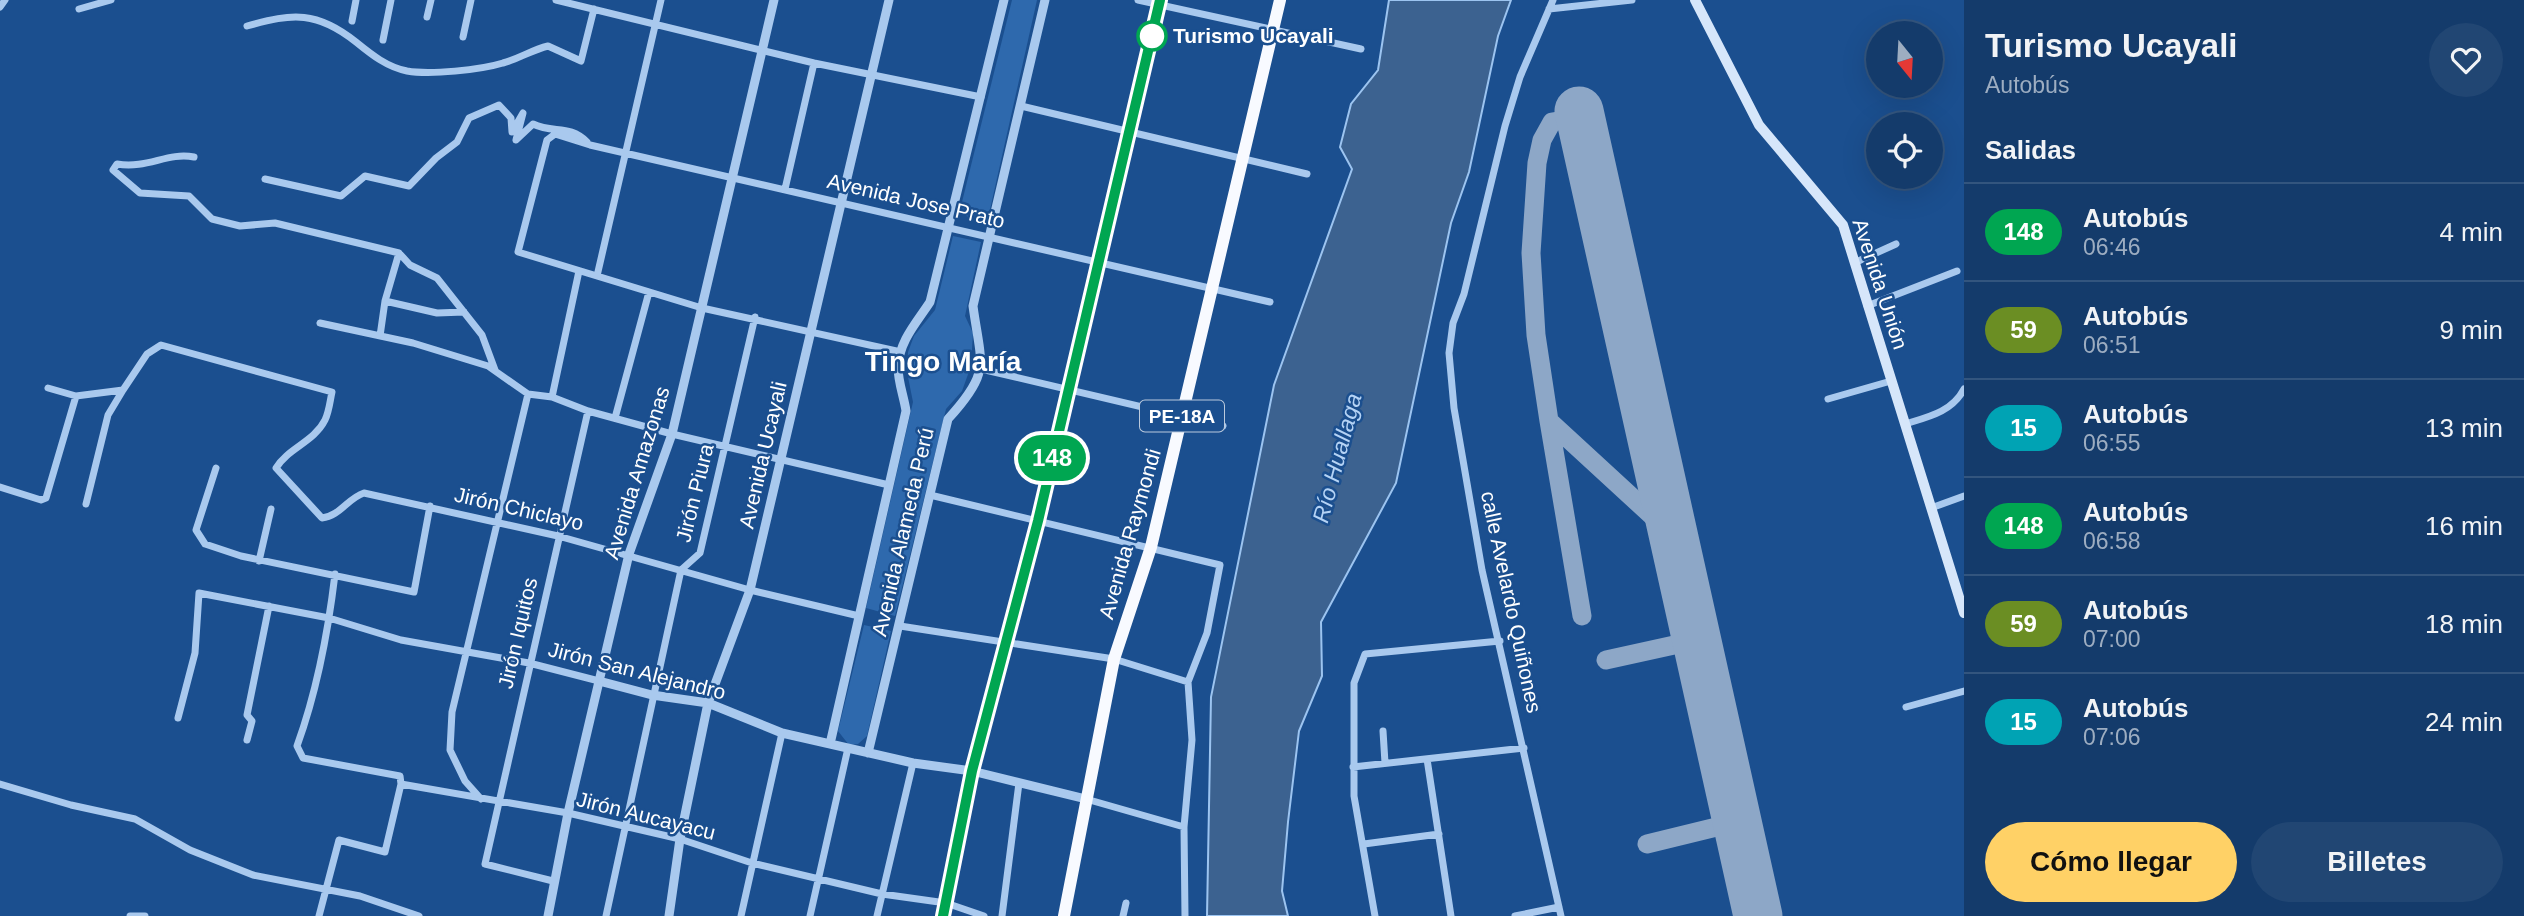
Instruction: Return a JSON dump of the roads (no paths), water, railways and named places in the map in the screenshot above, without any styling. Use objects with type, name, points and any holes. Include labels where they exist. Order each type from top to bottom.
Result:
[{"type":"highway","name":"Avenida Raymondi","points":[[1064,916],[1114,659],[1151,547],[1280,0]]},
{"type":"highway","points":[[944,910],[972,771],[1038,521],[1160,3]]},
{"type":"main road","name":"Avenida Unión","points":[[1695,0],[1759,125],[1837,215],[1964,613]]},
{"type":"street","points":[[0,7],[5,0]]},
{"type":"street","points":[[79,9],[111,0]]},
{"type":"street","points":[[352,21],[356,0]]},
{"type":"street","points":[[383,40],[391,0]]},
{"type":"street","points":[[427,17],[431,0]]},
{"type":"street","points":[[463,37],[471,0]]},
{"type":"street","points":[[557,0],[657,22],[814,63],[981,97]]},
{"type":"street","points":[[597,276],[662,0]]},
{"type":"street","name":"Avenida Amazonas","points":[[548,916],[568,813],[629,554],[672,435],[774,0]]},
{"type":"street","name":"Avenida Ucayali","points":[[669,916],[680,839],[708,703],[750,590],[889,0]]},
{"type":"street","name":"Avenida Alameda Perú","points":[[830,744],[906,411],[899,379],[901,352],[911,328],[930,302],[1004,0]]},
{"type":"street","points":[[1045,0],[972,306],[981,348],[981,369],[1223,426]]},
{"type":"street","points":[[1138,0],[1360,49]]},
{"type":"street","name":"calle Avelardo Quiñones","points":[[1553,0],[1520,77],[1505,126],[1464,294],[1453,323],[1450,372],[1482,570],[1561,916]]},
{"type":"street","points":[[1549,9],[1632,0]]},
{"type":"street","points":[[247,26],[288,16],[315,18],[327,22],[381,61],[408,71],[487,67],[548,46],[581,61],[594,9]]},
{"type":"street","points":[[785,189],[814,63]]},
{"type":"street","points":[[265,179],[341,196],[365,176],[409,186],[436,158],[457,142],[469,118],[499,105],[511,118],[512,132],[523,113],[516,140],[533,124],[542,128],[576,131],[590,145]]},
{"type":"street","points":[[1021,106],[1307,174]]},
{"type":"street","name":"Avenida Jose Prato","points":[[579,271],[518,252],[547,140],[555,134],[590,145],[1270,302]]},
{"type":"street","points":[[194,157],[173,157],[141,166],[117,164],[113,170],[140,193],[189,196],[212,219],[240,226],[275,223],[399,253],[410,265],[438,278],[482,335],[497,373]]},
{"type":"street","points":[[1854,263],[1896,244]]},
{"type":"street","points":[[380,336],[385,301],[399,253]]},
{"type":"street","points":[[552,397],[579,271],[702,308],[755,317],[901,352]]},
{"type":"street","points":[[1867,306],[1957,271]]},
{"type":"street","points":[[615,418],[649,292]]},
{"type":"street","points":[[385,301],[437,313],[464,312]]},
{"type":"street","name":"Jirón Piura","points":[[606,916],[681,570],[700,553],[755,317]]},
{"type":"street","points":[[320,323],[380,336],[488,366],[528,394],[552,397],[588,411],[672,435],[889,485]]},
{"type":"street","name":"Jirón Chiclayo","points":[[123,390],[147,354],[161,345],[332,393],[326,418],[317,433],[281,459],[276,468],[322,518],[334,514],[356,495],[364,493],[558,536],[750,590],[859,616]]},
{"type":"street","name":"Avenida Alameda Perú","points":[[868,753],[948,419],[972,391],[981,369]]},
{"type":"street","points":[[1828,399],[1891,381]]},
{"type":"street","points":[[48,388],[76,396],[123,390]]},
{"type":"street","points":[[1905,424],[1944,411],[1955,403],[1964,388]]},
{"type":"street","points":[[86,504],[108,415],[123,390]]},
{"type":"street","points":[[481,800],[465,781],[450,750],[452,712],[528,394]]},
{"type":"street","points":[[0,487],[41,500],[46,498],[76,396]]},
{"type":"street","name":"Jirón Iquitos","points":[[553,881],[485,863],[588,411]]},
{"type":"street","points":[[216,468],[197,534],[209,545],[259,561],[414,592],[430,506]]},
{"type":"street","points":[[930,495],[1220,565],[1207,633],[1188,682],[1192,740],[1184,827],[1185,916]]},
{"type":"street","points":[[1931,508],[1964,496]]},
{"type":"street","points":[[259,561],[271,509]]},
{"type":"street","points":[[329,618],[334,574]]},
{"type":"street","name":"Jirón San Alejandro","points":[[178,718],[195,653],[199,593],[329,618],[464,653],[529,663],[652,695],[708,703],[782,733],[913,763],[972,771],[1184,827]]},
{"type":"street","points":[[247,740],[252,721],[247,715],[269,606]]},
{"type":"street","name":"Jirón Aucayacu","points":[[329,618],[309,712],[297,746],[303,758],[400,775],[401,784],[568,813],[680,839],[752,863],[944,910],[985,916]]},
{"type":"street","points":[[900,626],[1114,659],[1188,682]]},
{"type":"street","points":[[1375,916],[1354,796],[1354,683],[1365,654],[1500,641]]},
{"type":"street","points":[[1906,706],[1964,691]]},
{"type":"street","points":[[1383,731],[1385,763]]},
{"type":"street","points":[[740,916],[782,733]]},
{"type":"street","points":[[810,916],[848,748]]},
{"type":"street","points":[[1353,767],[1524,748]]},
{"type":"street","points":[[1427,758],[1451,916]]},
{"type":"street","points":[[877,916],[913,763]]},
{"type":"street","points":[[1002,916],[1019,783]]},
{"type":"street","points":[[0,784],[71,805],[135,819],[190,850],[253,875],[360,896],[419,916]]},
{"type":"street","points":[[319,916],[339,840],[385,852],[401,784]]},
{"type":"street","points":[[1364,844],[1438,834]]},
{"type":"street","points":[[1123,916],[1126,903]]},
{"type":"street","points":[[1515,916],[1559,907]]},
{"type":"street","points":[[130,916],[144,916]]},
{"type":"water","name":"Río Huallaga","points":[[1389,0],[1511,0],[1498,36],[1469,172],[1451,223],[1396,483],[1321,622],[1322,676],[1299,731],[1288,822],[1282,891],[1288,916],[1207,916],[1211,697],[1274,385],[1352,169],[1340,147],[1351,104],[1378,70]]},
{"type":"place","name":"Turismo Ucayali","points":[[1152,36]]},
{"type":"district","name":"Tingo María","points":[[943,361]]}]
